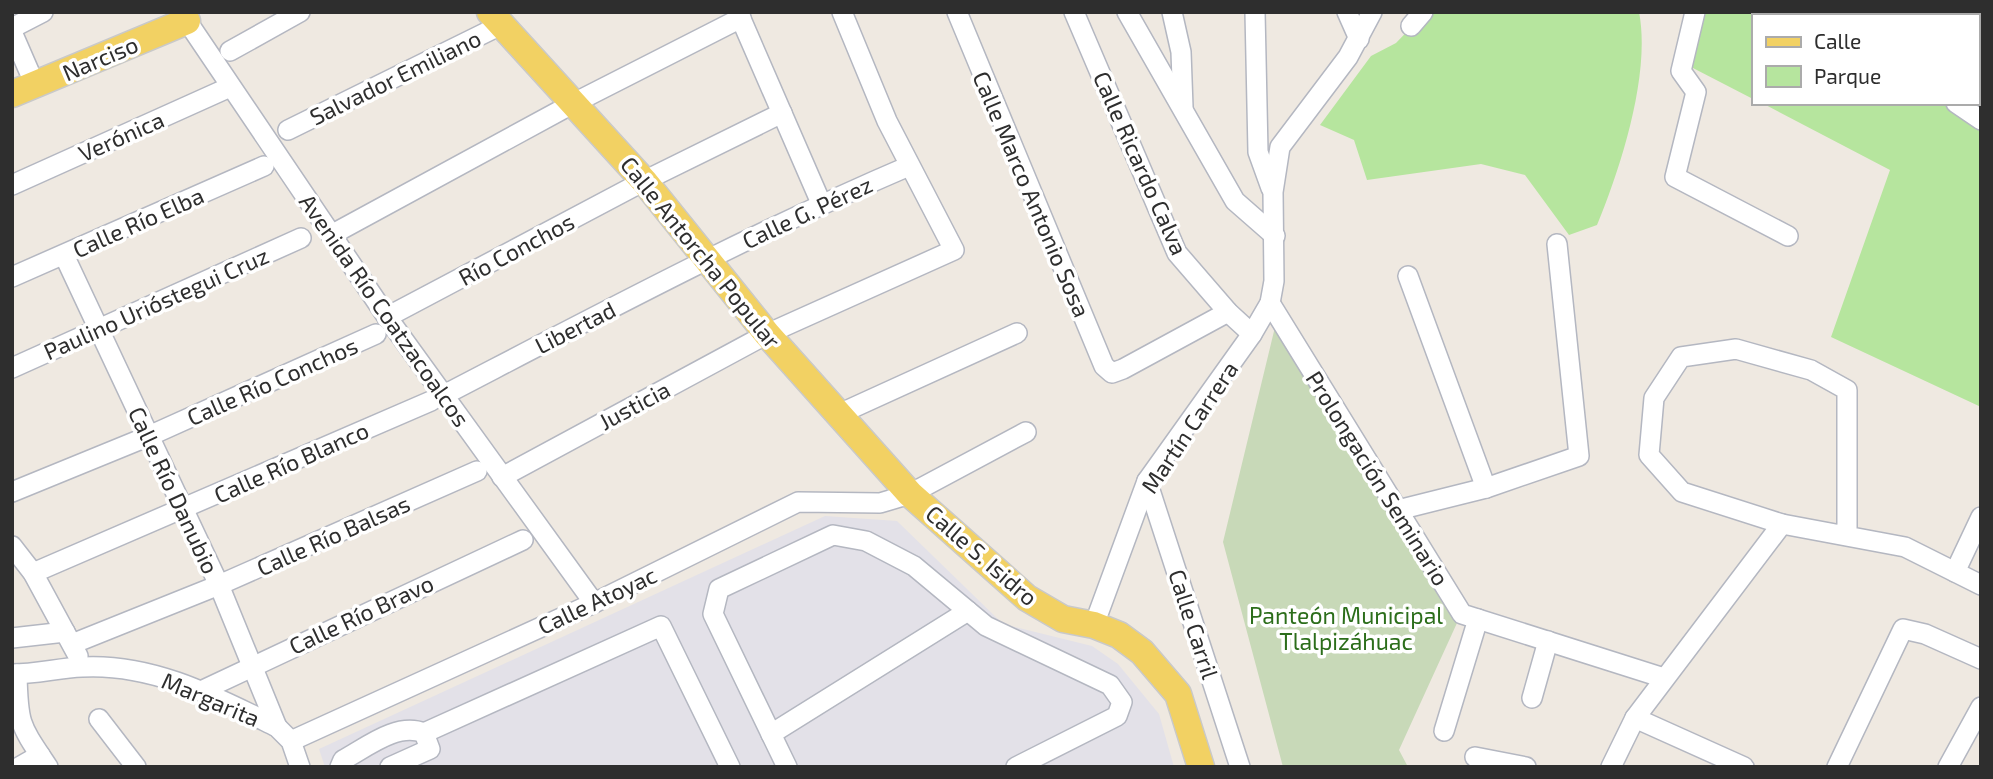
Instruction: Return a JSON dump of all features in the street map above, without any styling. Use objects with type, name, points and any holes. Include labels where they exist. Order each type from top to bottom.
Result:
[{"type":"main road","name":"Narciso","points":[[24,90],[184,16]]},
{"type":"main road","name":"Calle Antorcha Popular","points":[[495,16],[644,181],[767,334],[910,494]]},
{"type":"main road","name":"Calle S. Isidro","points":[[910,494],[1027,598],[1063,619],[1094,625]]},
{"type":"main road","points":[[1094,625],[1119,635],[1142,652],[1178,694],[1201,767]]},
{"type":"street","points":[[24,90],[12,30],[43,12]]},
{"type":"street","points":[[230,51],[300,12]]},
{"type":"street","points":[[842,12],[909,166]]},
{"type":"street","name":"Calle Marco Antonio Sosa","points":[[957,12],[1104,366],[1112,373],[1228,312]]},
{"type":"street","name":"Calle Ricardo Calva","points":[[1074,12],[1177,253],[1228,312],[1252,334]]},
{"type":"street","points":[[1172,12],[1181,52],[1183,108]]},
{"type":"street","points":[[1255,12],[1258,152],[1273,192]]},
{"type":"street","points":[[1347,12],[1359,38]]},
{"type":"street","points":[[1270,303],[1275,236],[1273,192],[1280,147],[1359,38],[1372,12]]},
{"type":"street","points":[[1695,12],[1681,71],[1696,92],[1675,177],[1788,236]]},
{"type":"street","points":[[331,234],[740,15],[821,203]]},
{"type":"street","name":"Avenida Río Coatzacoalcos","points":[[184,16],[387,317],[438,398],[502,477],[594,603]]},
{"type":"street","name":"Salvador Emiliano","points":[[288,130],[495,16]]},
{"type":"street","points":[[1131,16],[1235,201],[1275,236]]},
{"type":"street","name":"Verónica","points":[[12,185],[230,87]]},
{"type":"street","points":[[1959,105],[1981,120]]},
{"type":"street","name":"Río Conchos","points":[[387,317],[644,181],[782,113]]},
{"type":"street","name":"Calle Río Elba","points":[[12,277],[264,166]]},
{"type":"street","name":"Calle G. Pérez","points":[[706,259],[821,203],[909,166]]},
{"type":"street","name":"Justicia","points":[[502,477],[767,334],[954,250],[909,166]]},
{"type":"street","name":"Paulino Urióstegui Cruz","points":[[12,368],[301,238]]},
{"type":"street","points":[[1398,510],[1486,488],[1579,456],[1556,244]]},
{"type":"street","name":"Calle Río Danubio","points":[[64,255],[184,509],[219,585],[251,665],[300,767]]},
{"type":"street","name":"Libertad","points":[[438,398],[706,259]]},
{"type":"street","points":[[1408,276],[1486,488]]},
{"type":"street","name":"Martín Carrera","points":[[1094,625],[1147,481],[1252,334],[1270,303]]},
{"type":"street","name":"Prolongación Seminario","points":[[1270,303],[1462,614],[1664,678]]},
{"type":"street","points":[[838,415],[1017,333]]},
{"type":"street","name":"Calle Río Conchos","points":[[12,492],[149,436],[376,334]]},
{"type":"street","points":[[1847,536],[1847,390],[1811,370],[1736,349],[1681,357],[1654,398],[1649,456],[1682,492],[1782,524],[1906,547],[1981,584]]},
{"type":"street","name":"Calle Río Blanco","points":[[33,573],[438,398]]},
{"type":"street","name":"Calle Atoyac","points":[[284,734],[594,603],[798,502],[880,503],[910,494],[1026,432]]},
{"type":"street","name":"Calle Río Balsas","points":[[12,638],[69,638],[219,585],[477,471]]},
{"type":"street","name":"Calle Carril","points":[[1147,481],[1240,767]]},
{"type":"street","points":[[1955,572],[1981,517]]},
{"type":"street","points":[[1611,767],[1635,718],[1782,524]]},
{"type":"street","points":[[787,767],[713,614],[719,589],[833,535],[866,541],[914,566],[986,626],[1110,685],[1122,702],[1117,716],[1016,767]]},
{"type":"street","name":"Calle Río Bravo","points":[[201,691],[251,665],[523,540]]},
{"type":"street","points":[[12,546],[33,573],[83,666]]},
{"type":"street","points":[[771,734],[968,611]]},
{"type":"street","points":[[1444,731],[1478,619]]},
{"type":"street","points":[[424,733],[661,626],[730,767]]},
{"type":"street","points":[[1837,767],[1903,629],[1925,634],[1981,659]]},
{"type":"street","points":[[1532,698],[1548,641]]},
{"type":"street","name":"Margarita","points":[[15,674],[83,666],[117,668],[170,678],[284,734]]},
{"type":"street","points":[[15,674],[18,717],[23,731],[44,761],[19,767]]},
{"type":"street","points":[[1948,767],[1981,707]]},
{"type":"street","points":[[1635,718],[1744,767]]},
{"type":"street","points":[[99,719],[136,767]]},
{"type":"street","points":[[340,767],[342,760],[400,730],[412,728],[424,733],[430,748],[390,767]]},
{"type":"street","points":[[1475,757],[1526,767]]},
{"type":"shaded area","points":[[825,516],[897,521],[1003,624],[1092,646],[1118,664],[1159,714],[1174,767],[325,767],[319,749]]},
{"type":"green space","points":[[1426,12],[1639,12],[1641,63],[1632,120],[1597,225],[1569,235],[1525,175],[1481,164],[1367,180],[1354,140],[1320,125],[1371,56],[1396,43]]},
{"type":"green space","points":[[1706,12],[1834,14],[1752,14],[1752,98],[1691,67]]},
{"type":"green space","points":[[1766,105],[1946,105],[1981,128],[1981,407],[1831,337],[1890,170]]},
{"type":"green space","name":"Panteón Municipal Tlalpizáhuac","points":[[1275,327],[1457,623],[1399,750],[1408,767],[1283,767],[1223,542]]}]
